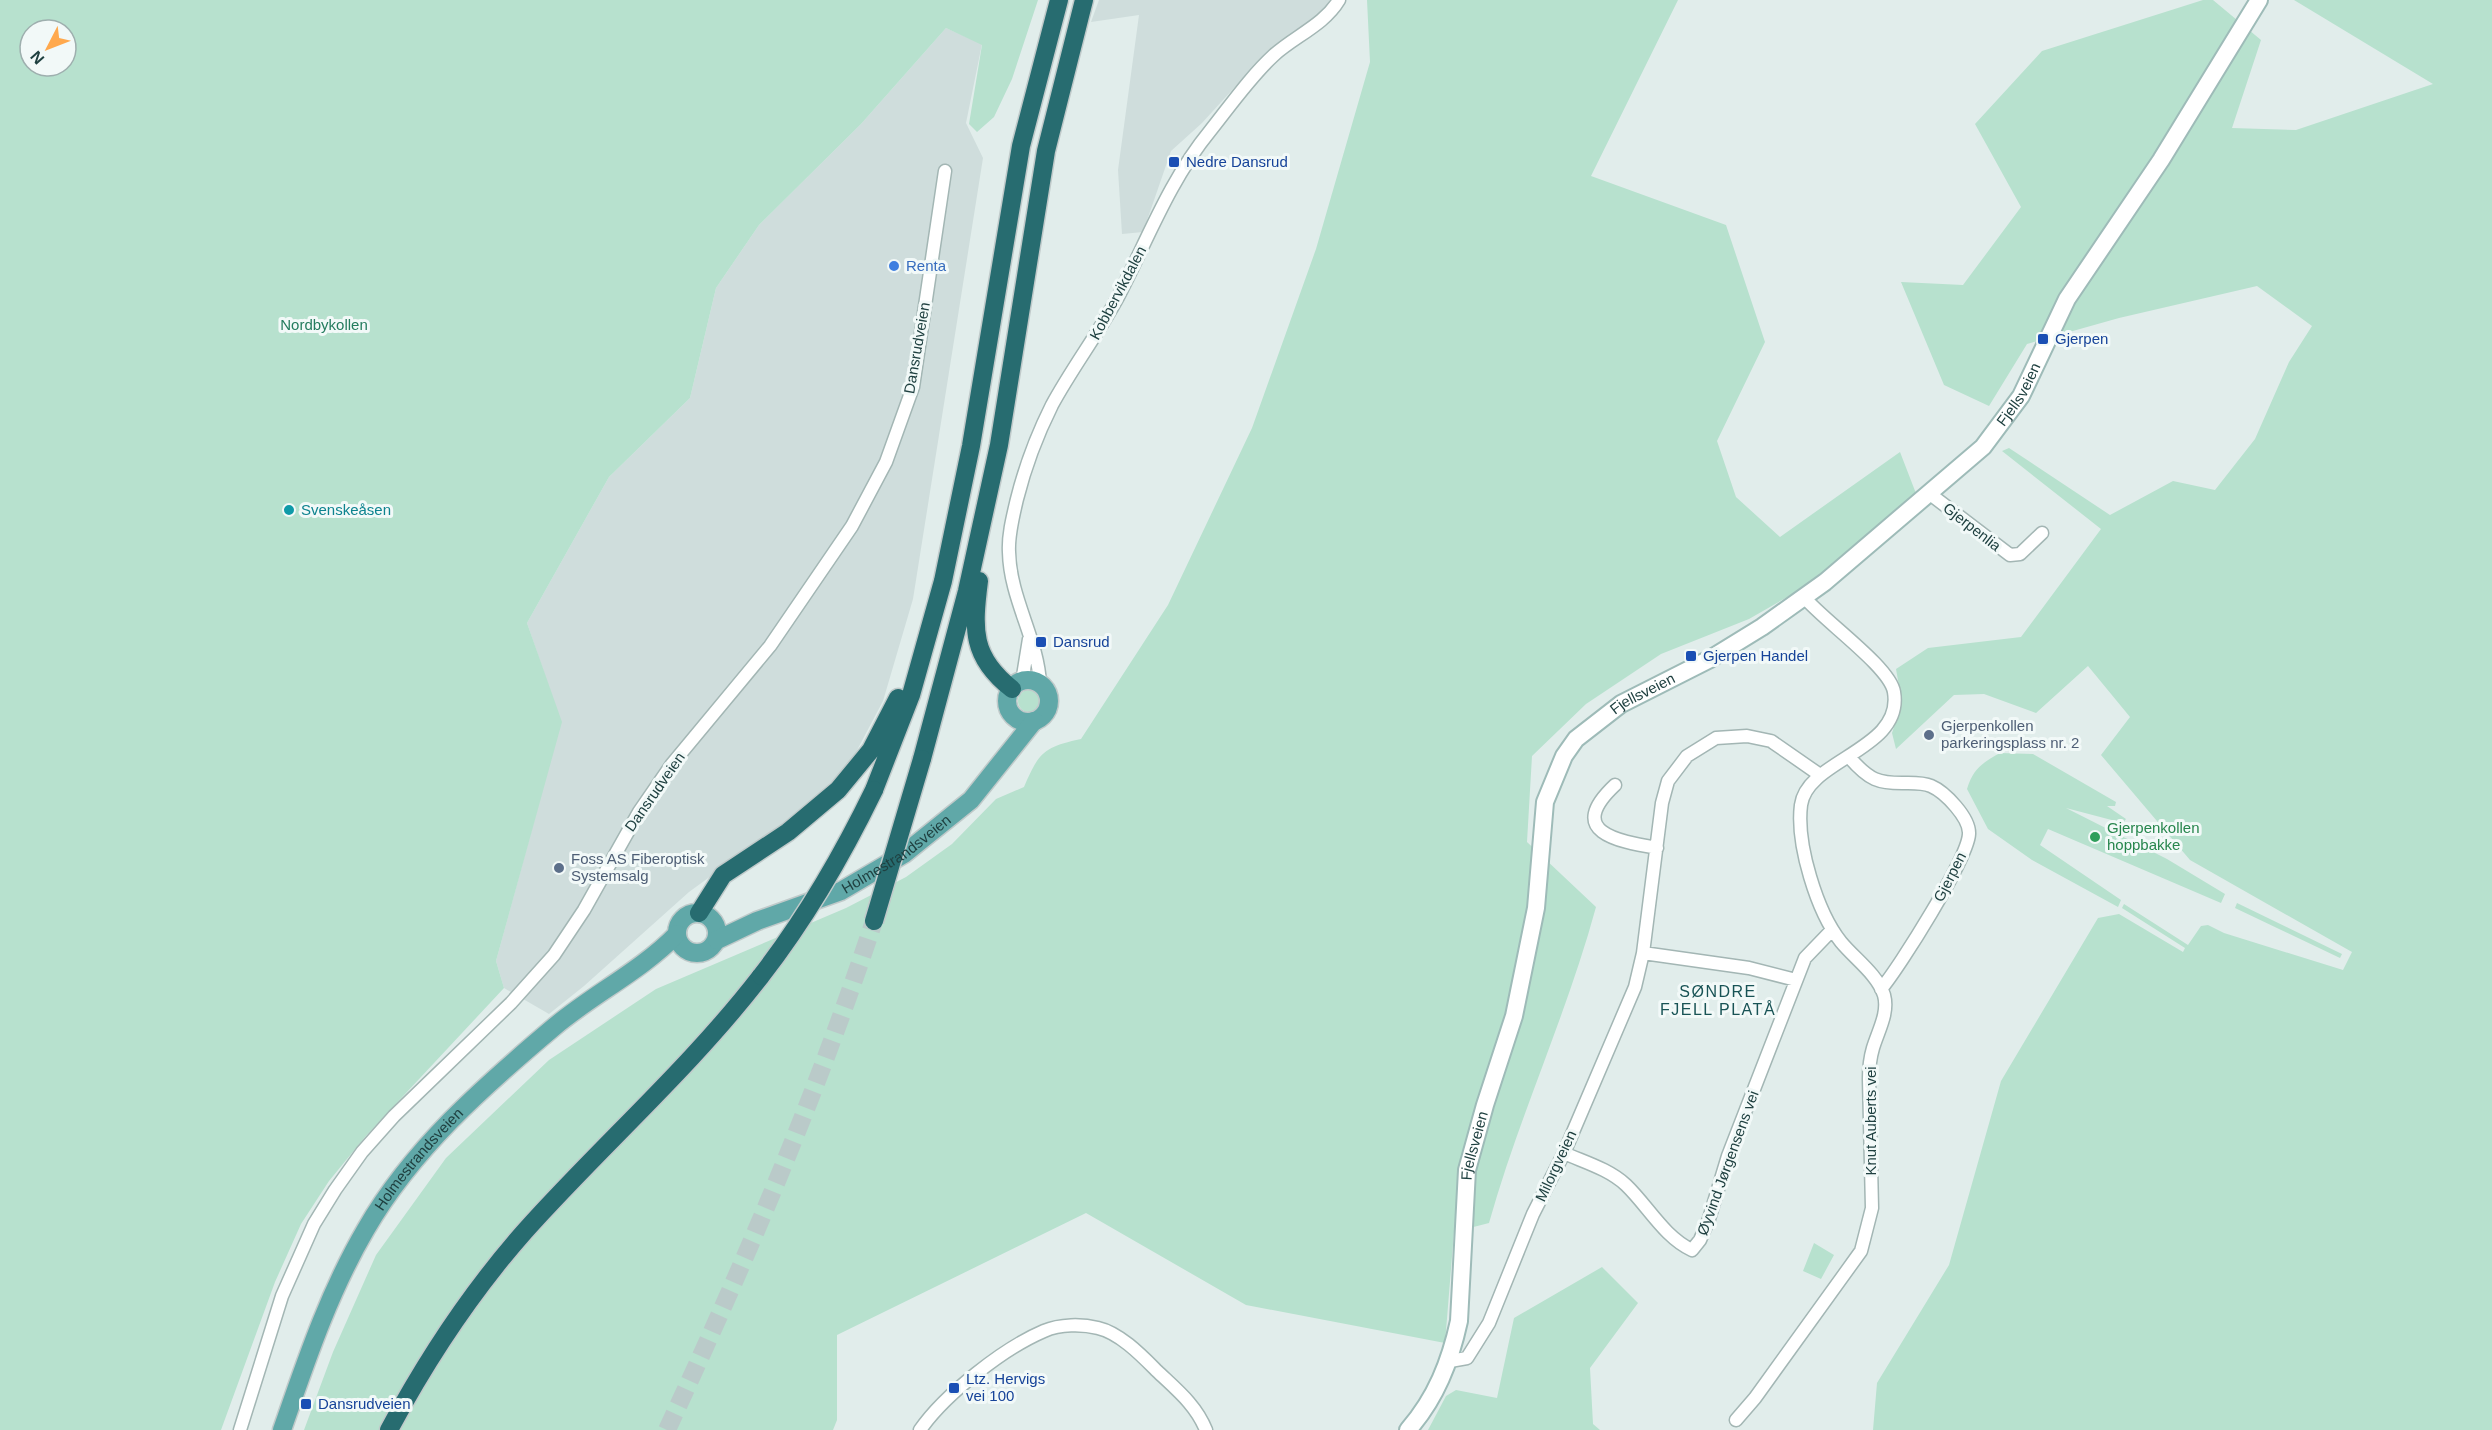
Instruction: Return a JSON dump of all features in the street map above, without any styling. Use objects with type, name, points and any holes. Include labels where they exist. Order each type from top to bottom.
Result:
[{"type":"highway","points":[[389,1430],[432,1354],[492,1270],[695,1052],[762,976],[790,939],[831,874],[874,790],[911,695],[943,581],[971,446],[1022,146],[1059,0]]},
{"type":"highway","points":[[874,921],[922,759],[967,591],[999,445],[1046,151],[1084,0]]},
{"type":"highway","points":[[999,445],[992,522],[979,580],[975,629],[985,663],[1025,685]]},
{"type":"highway","points":[[699,913],[723,875],[814,813],[855,772],[886,725],[943,581]]},
{"type":"main road","name":"Fjellsveien","points":[[1408,1430],[1434,1394],[1450,1361],[1459,1321],[1467,1170],[1485,1105],[1505,1046],[1522,981],[1536,908],[1545,802],[1556,771],[1576,739],[1620,704],[1710,659],[1804,597],[1857,556],[1983,447],[2021,396],[2067,299],[2161,160],[2259,0]]},
{"type":"main road","points":[[1010,751],[1014,716],[1008,703],[1025,685],[1047,693],[1049,704],[1044,715],[1034,721],[1023,722],[1014,716]]},
{"type":"main road","name":"Holmestrandsveien","points":[[716,932],[757,921],[841,891],[904,854],[971,800],[1034,721]]},
{"type":"main road","points":[[699,913],[709,916],[716,932],[711,948],[703,953],[693,953],[681,942],[683,919],[699,913]]},
{"type":"main road","name":"Holmestrandsveien","points":[[282,1430],[315,1337],[343,1271],[367,1227],[408,1168],[455,1117],[534,1044],[591,998],[681,942]]},
{"type":"street","name":"Kobbervikdalen","points":[[1025,685],[1039,662],[1013,586],[1009,552],[1010,536],[1023,478],[1052,406],[1104,321],[1190,155],[1263,66],[1286,45],[1322,21],[1339,0]]},
{"type":"street","name":"Dansrudveien","points":[[240,1430],[282,1296],[314,1224],[335,1190],[362,1152],[394,1116],[511,1003],[554,955],[584,910],[639,812],[672,764],[770,646],[852,526],[886,462],[913,387],[945,171]]},
{"type":"street","name":"Gjerpenlia","points":[[1930,494],[2010,555],[2016,556],[2025,550],[2042,533]]},
{"type":"street","points":[[1804,597],[1828,623],[1878,665],[1892,684],[1894,704],[1885,724],[1874,737],[1849,758],[1820,775],[1806,789],[1801,807],[1818,904],[1832,930],[1881,989]]},
{"type":"street","name":"Kobbervikdalen","points":[[1025,685],[1029,638]]},
{"type":"street","name":"Milorgveien","points":[[1450,1361],[1467,1358],[1481,1338],[1533,1214],[1564,1153],[1635,987],[1643,953],[1662,803],[1672,773],[1687,756],[1716,738],[1728,736],[1761,738],[1780,746],[1820,775]]},
{"type":"street","name":"Gjerpen","points":[[1849,758],[1868,777],[1879,782],[1920,783],[1938,790],[1964,818],[1969,830],[1963,853],[1929,917],[1908,948],[1898,969],[1881,989]]},
{"type":"street","points":[[1615,785],[1598,804],[1596,821],[1598,830],[1603,835],[1656,848]]},
{"type":"street","name":"Øyvind Jørgensens vei","points":[[1564,1153],[1608,1172],[1625,1184],[1674,1238],[1692,1250],[1701,1240],[1728,1156],[1805,958],[1832,930]]},
{"type":"street","points":[[1643,953],[1749,968],[1797,980]]},
{"type":"street","name":"Knut Auberts vei","points":[[1736,1420],[1755,1398],[1854,1262],[1867,1235],[1872,1208],[1869,1079],[1873,1048],[1884,1012],[1885,1003],[1881,989]]},
{"type":"street","points":[[920,1430],[952,1396],[1009,1352],[1045,1330],[1074,1325],[1107,1332],[1134,1350],[1198,1411],[1206,1430]]},
{"type":"shaded area","points":[[1099,0],[1330,0],[1320,16],[1265,54],[1202,123],[1171,151],[1143,232],[1122,234],[1118,170],[1139,15],[1091,22]]},
{"type":"shaded area","points":[[946,28],[982,44],[966,123],[983,158],[913,599],[883,701],[854,756],[815,800],[689,892],[584,986],[549,1014],[504,988],[496,961],[561,722],[527,623],[609,477],[690,398],[716,288],[759,225],[861,124]]},
{"type":"green space","name":"Nordbykollen","points":[[0,0],[1038,0],[1012,79],[994,117],[977,132],[969,124],[982,45],[946,28],[861,124],[759,225],[716,288],[690,398],[609,477],[527,623],[562,722],[496,961],[504,988],[365,1137],[329,1181],[301,1224],[275,1282],[221,1430],[0,1430]]},
{"type":"green space","points":[[1367,0],[1678,0],[1591,176],[1726,225],[1765,342],[1717,441],[1736,497],[1780,537],[1900,452],[1917,496],[1803,588],[1749,619],[1661,654],[1586,704],[1532,756],[1527,842],[1596,907],[1489,1223],[1454,1232],[1445,1343],[1246,1305],[1086,1213],[837,1335],[837,1420],[833,1430],[304,1430],[333,1352],[376,1255],[446,1158],[549,1060],[656,989],[846,908],[906,877],[952,844],[996,799],[1024,787],[1034,766],[1044,753],[1051,748],[1081,739],[1168,605],[1252,428],[1316,249],[1370,62]]},
{"type":"green space","points":[[2203,0],[2213,0],[2261,40],[2232,128],[2296,130],[2433,84],[2294,0],[2492,0],[2492,1430],[1873,1430],[1877,1383],[1949,1265],[2001,1081],[2098,918],[2119,914],[2183,952],[2185,948],[2122,908],[2124,904],[2188,945],[2201,926],[2208,925],[2224,933],[2343,970],[2352,952],[2190,860],[2101,755],[2130,717],[2088,666],[2036,713],[1984,694],[1954,695],[1896,749],[1892,733],[1902,703],[1896,669],[1928,648],[2021,637],[2101,529],[2002,451],[2009,448],[2110,515],[2173,481],[2215,490],[2255,439],[2289,362],[2312,326],[2257,286],[2119,318],[2027,344],[1989,406],[1944,385],[1901,282],[1963,285],[2021,207],[1975,124],[2042,51]]},
{"type":"green space","points":[[1029,690],[1037,693],[1040,701],[1037,709],[1029,712],[1021,709],[1018,701],[1021,693]]},
{"type":"green space","name":"Gjerpenkollen hoppbakke","points":[[2000,753],[2033,754],[2116,802],[2115,806],[2107,806],[2126,819],[2123,823],[2066,808],[2167,859],[2225,894],[2221,903],[2048,829],[2040,845],[2121,900],[2118,907],[2032,860],[1988,829],[1967,789],[1972,776],[1979,767]]},
{"type":"green space","points":[[2237,903],[2342,954],[2340,958],[2235,908]]},
{"type":"green space","points":[[1814,1243],[1834,1255],[1821,1279],[1803,1271]]},
{"type":"green space","points":[[1602,1267],[1638,1303],[1590,1368],[1593,1424],[1600,1430],[1428,1430],[1446,1396],[1456,1390],[1497,1398],[1514,1318]]},
{"type":"tunnel","points":[[667,1430],[724,1304],[804,1115],[874,921]]},
{"type":"place","name":"Nedre Dansrud","points":[[1174,162]]},
{"type":"place","name":"Renta","points":[[894,266]]},
{"type":"place","name":"Gjerpen","points":[[2043,339]]},
{"type":"place","name":"Svenskeåsen","points":[[289,510]]},
{"type":"place","name":"Dansrud","points":[[1041,642]]},
{"type":"place","name":"Gjerpen Handel","points":[[1691,656]]},
{"type":"place","name":"Gjerpenkollen parkeringsplass nr. 2","points":[[1929,735]]},
{"type":"place","name":"Gjerpenkollen hoppbakke","points":[[2095,837]]},
{"type":"place","name":"Foss AS Fiberoptisk Systemsalg","points":[[559,868]]},
{"type":"place","name":"Ltz. Hervigs vei 100","points":[[954,1388]]},
{"type":"place","name":"Dansrudveien","points":[[306,1404]]},
{"type":"district","name":"SØNDRE FJELL PLATÅ","points":[[1718,1000]]}]
